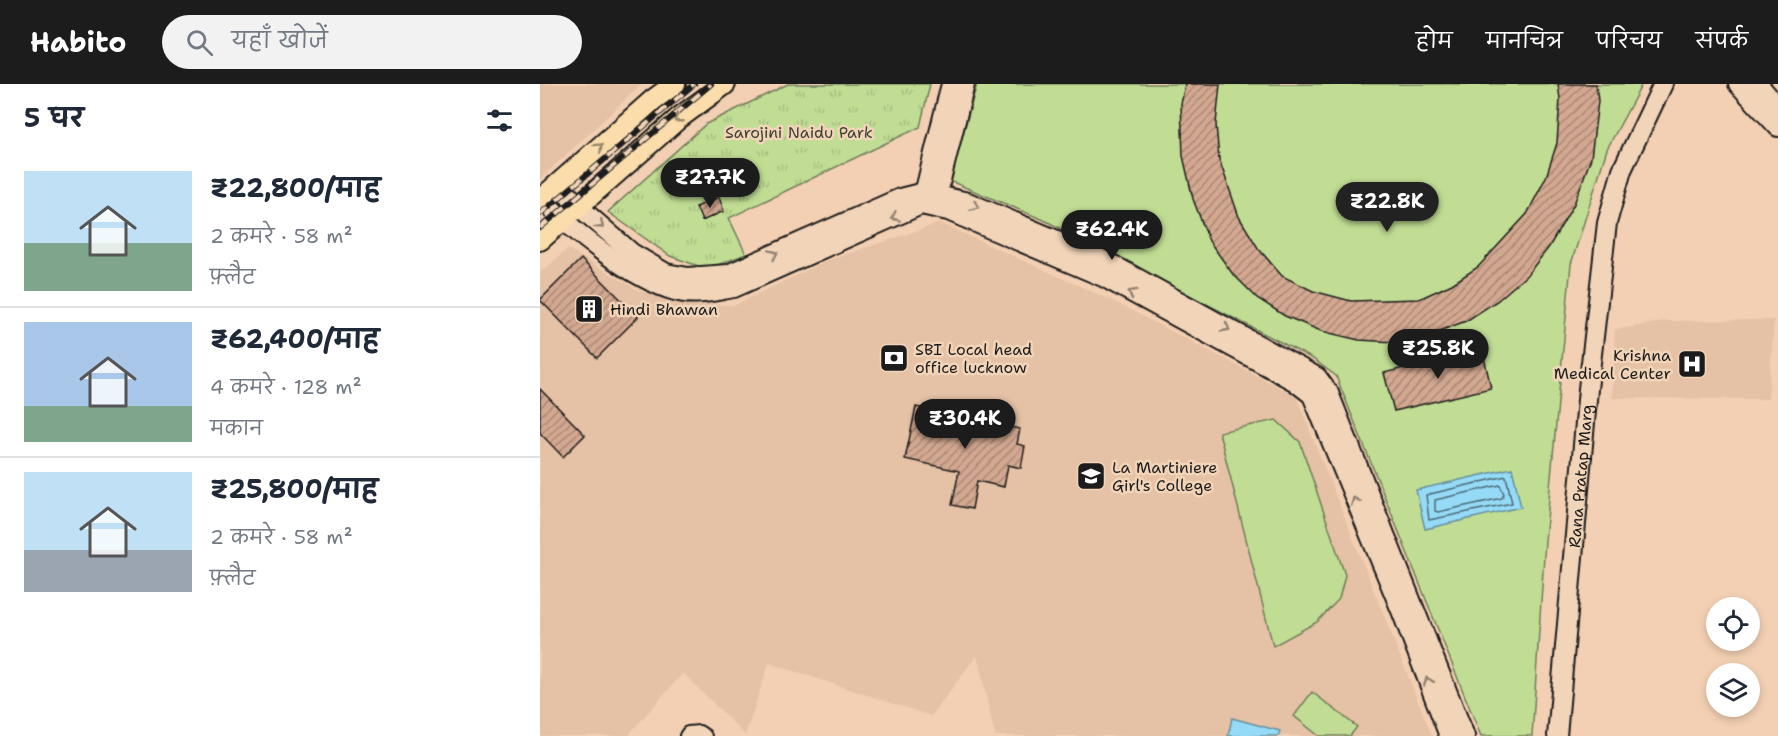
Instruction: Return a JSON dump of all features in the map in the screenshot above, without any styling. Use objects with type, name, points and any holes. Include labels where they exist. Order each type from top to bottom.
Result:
[{"type":"main road","points":[[541,199],[653,100],[675,84]]},
{"type":"main road","points":[[540,240],[679,118],[725,84]]},
{"type":"street","points":[[929,200],[951,84]]},
{"type":"street","points":[[541,199],[563,221],[644,280],[676,292],[702,294],[735,288],[929,200],[965,84]]},
{"type":"street","name":"Rana Pratap Marg","points":[[1557,736],[1588,388],[1607,223],[1622,170],[1663,84]]},
{"type":"street","points":[[1738,84],[1778,127]]},
{"type":"street","points":[[1758,84],[1778,107]]},
{"type":"street","points":[[559,183],[578,206],[632,253],[666,273],[688,277],[728,274],[900,198],[968,202],[1106,261],[1169,298],[1317,377],[1329,393],[1465,736]]},
{"type":"street","points":[[929,200],[948,211],[1024,241],[1105,278],[1294,381],[1312,395],[1402,613],[1449,736]]},
{"type":"street","points":[[686,736],[688,733],[699,732],[705,736]]},
{"type":"shaded area","points":[[540,84],[642,84],[540,179]]},
{"type":"shaded area","name":"La Martiniere Girl's College","points":[[940,223],[1115,302],[1296,396],[1432,736],[995,736],[977,655],[931,716],[769,663],[745,735],[683,673],[630,733],[631,736],[540,736],[540,273],[568,249],[638,290],[683,304],[735,305],[826,261]]},
{"type":"shaded area","name":"Krishna Medical Center","points":[[1774,320],[1768,399],[1612,398],[1615,330],[1665,321]]},
{"type":"green space","name":"Sarojini Naidu Park","points":[[788,84],[930,84],[920,127],[729,218],[746,254],[707,269],[670,256],[608,212],[706,124]]},
{"type":"green space","points":[[977,84],[1642,84],[1607,149],[1571,264],[1545,541],[1532,736],[1481,736],[1336,376],[1313,359],[1044,220],[950,181]]},
{"type":"green space","points":[[1276,420],[1300,442],[1345,575],[1339,599],[1317,622],[1273,646],[1219,432]]},
{"type":"green space","points":[[1312,692],[1357,727],[1350,736],[1319,736],[1294,716]]},
{"type":"water","points":[[1512,468],[1521,507],[1425,529],[1416,490]]},
{"type":"water","points":[[1232,718],[1280,731],[1278,736],[1228,736]]},
{"type":"building","points":[[1185,84],[1220,84],[1216,124],[1219,159],[1239,217],[1258,248],[1282,276],[1313,291],[1351,301],[1419,299],[1452,284],[1478,267],[1527,214],[1546,177],[1557,143],[1560,99],[1558,84],[1596,84],[1598,101],[1591,158],[1574,204],[1549,247],[1527,275],[1497,301],[1466,321],[1426,336],[1395,342],[1359,340],[1321,331],[1285,316],[1257,298],[1232,273],[1209,241],[1193,199],[1183,156],[1181,104]]},
{"type":"building","points":[[719,197],[724,211],[702,221],[696,207]]},
{"type":"building","name":"Hindi Bhawan","points":[[581,259],[638,317],[597,358],[540,300]]},
{"type":"building","points":[[1482,348],[1491,388],[1394,411],[1384,373]]},
{"type":"building","points":[[540,389],[585,435],[563,457],[540,433]]},
{"type":"building","points":[[916,407],[1020,429],[1017,444],[1025,446],[1021,468],[1008,465],[1004,487],[977,481],[972,509],[952,505],[959,471],[905,459]]},
{"type":"railway","points":[[540,214],[694,84]]},
{"type":"railway","points":[[540,228],[711,84]]},
{"type":"place","name":"Hindi Bhawan","points":[[589,309]]},
{"type":"place","name":"SBI Local head office lucknow","points":[[894,358]]},
{"type":"place","name":"Krishna Medical Center","points":[[1692,364]]},
{"type":"place","name":"La Martiniere Girl's College","points":[[1091,476]]}]
